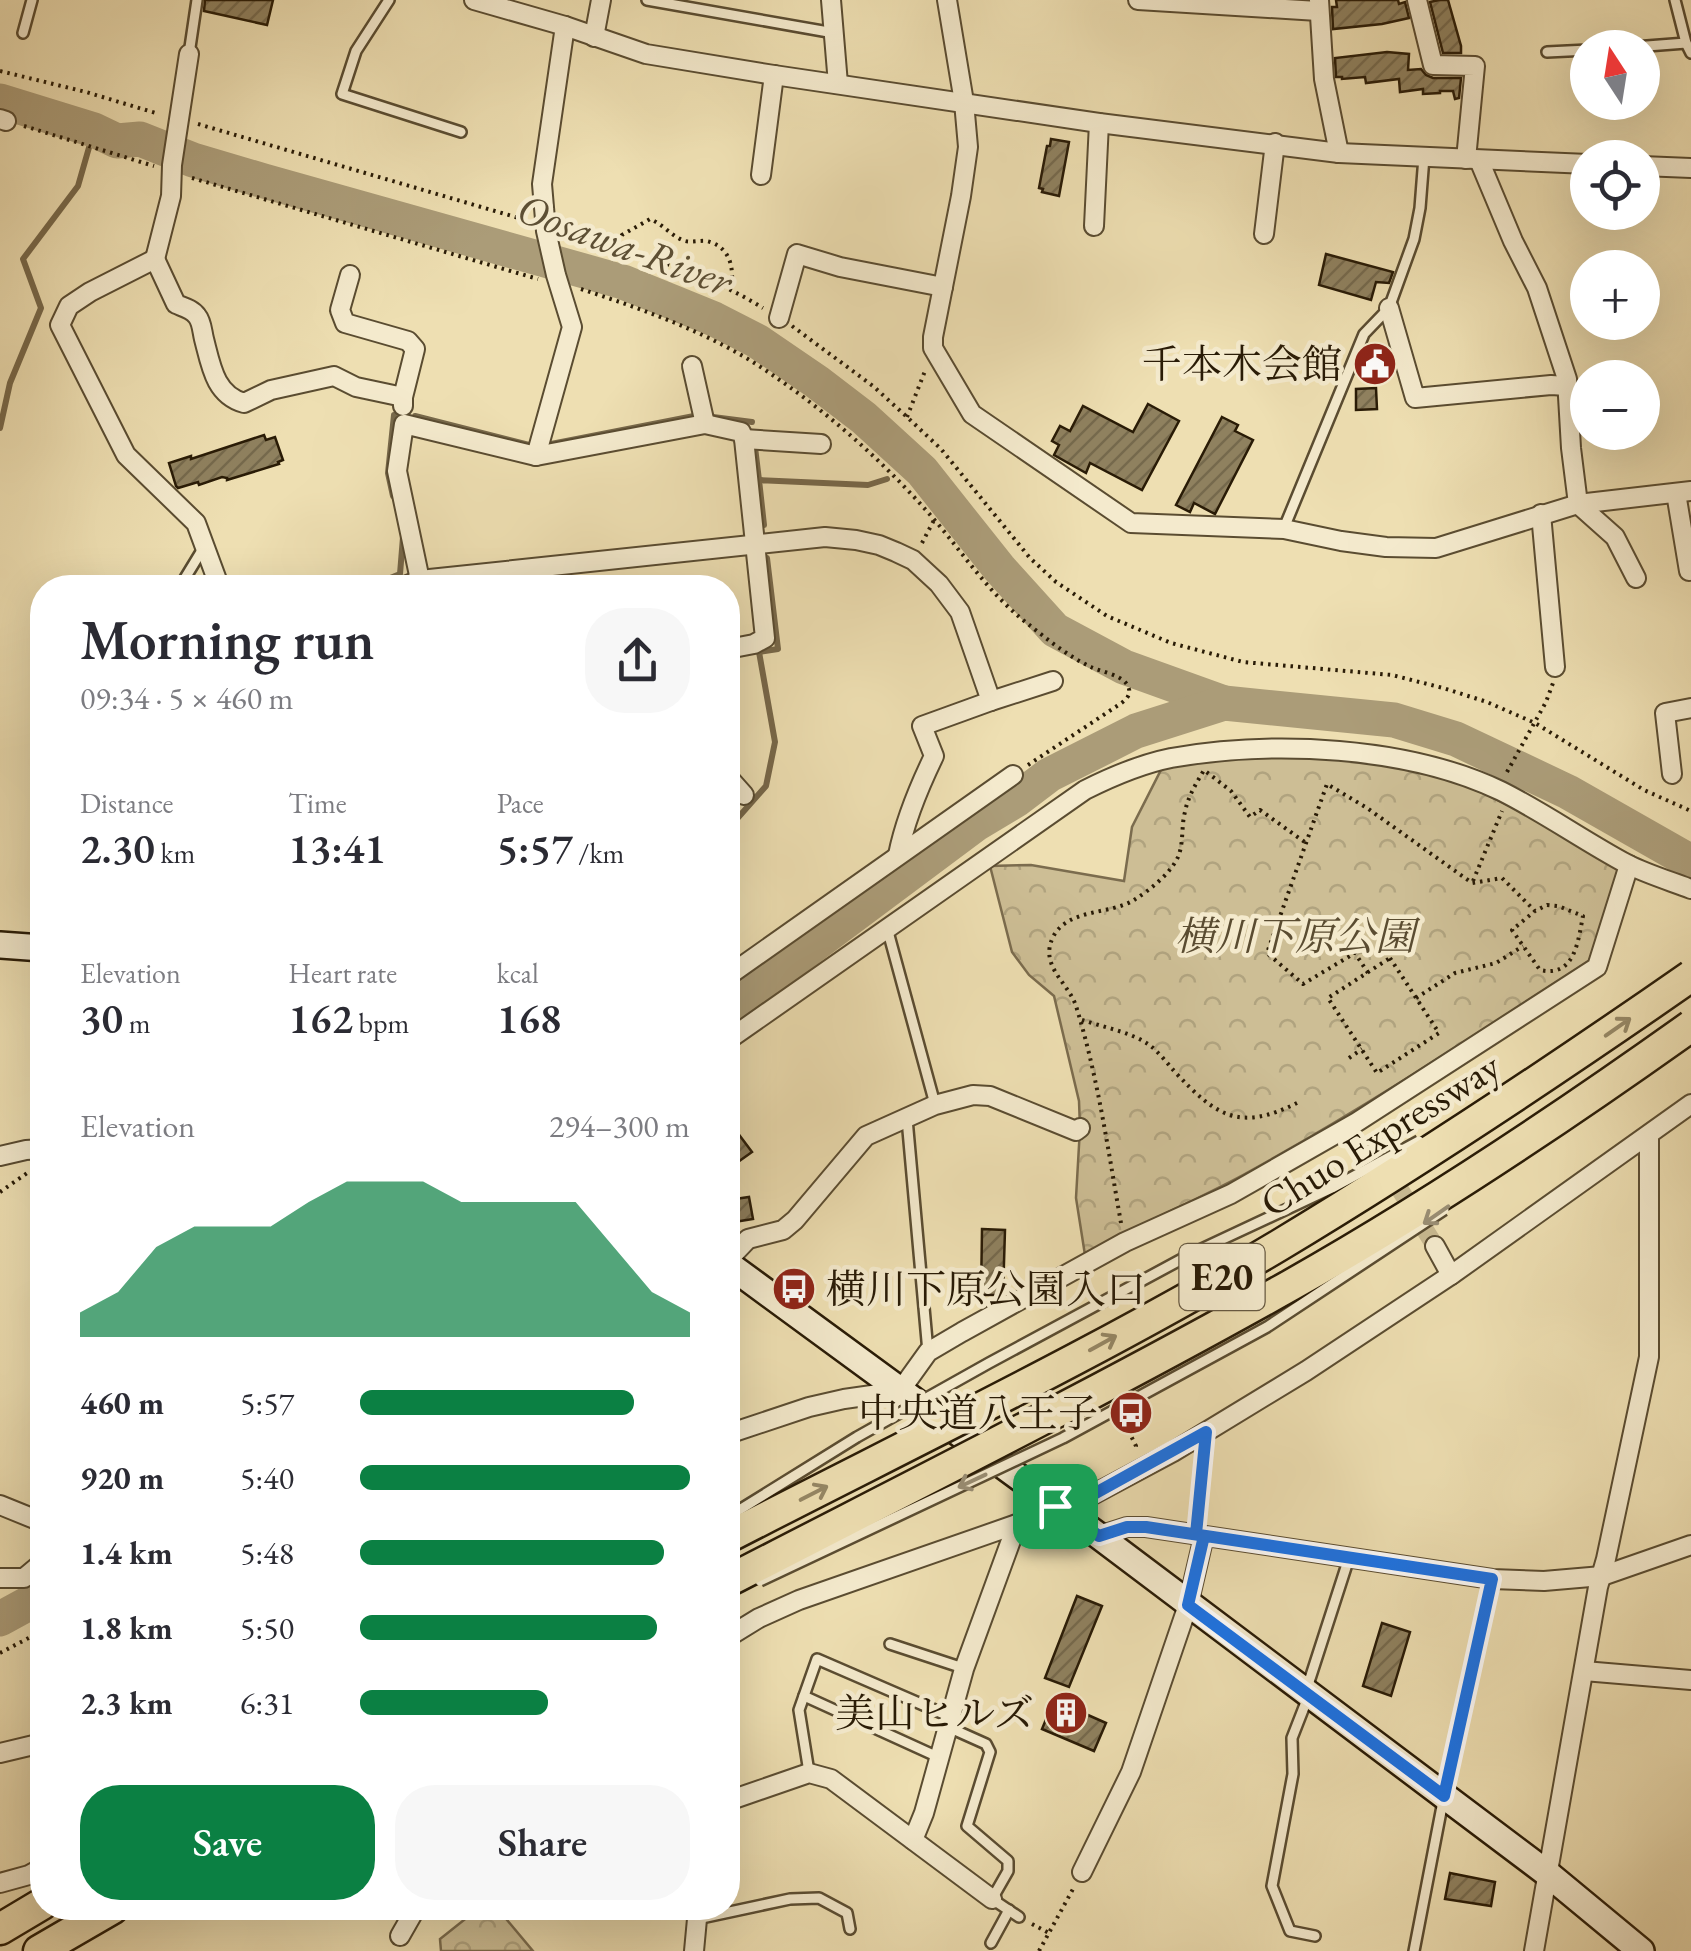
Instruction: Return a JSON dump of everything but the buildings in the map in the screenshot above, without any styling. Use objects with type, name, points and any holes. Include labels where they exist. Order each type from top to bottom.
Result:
[{"type":"highway","name":"Chuo Expressway","points":[[740,1531],[1076,1358],[1275,1248],[1438,1147],[1691,976]]},
{"type":"highway","name":"Chuo Expressway","points":[[740,1581],[1294,1283],[1458,1183],[1691,1026]]},
{"type":"highway","points":[[0,1929],[30,1911]]},
{"type":"highway","points":[[39,1951],[92,1920]]},
{"type":"street","points":[[474,0],[646,54],[774,75],[1100,123],[1339,152],[1570,163]]},
{"type":"street","points":[[594,37],[601,0]]},
{"type":"street","points":[[831,0],[838,84]]},
{"type":"street","points":[[947,0],[968,147],[962,196],[932,337],[933,348],[972,414],[1132,523],[1284,529],[1386,547],[1436,548],[1578,504],[1684,492],[1689,570]]},
{"type":"street","points":[[1138,0],[1319,5],[1324,79],[1339,152]]},
{"type":"street","points":[[1418,0],[1433,64],[1475,66],[1473,159],[1537,288],[1567,379],[1578,504],[1615,538],[1636,578]]},
{"type":"street","points":[[536,456],[572,327],[546,228],[542,184],[565,26]]},
{"type":"street","points":[[189,54],[171,196],[155,259],[176,304],[199,318],[222,391],[231,400],[244,403],[271,390],[334,376],[356,388],[403,397]]},
{"type":"street","points":[[761,175],[774,75]]},
{"type":"street","points":[[1094,226],[1100,123]]},
{"type":"street","points":[[1264,234],[1275,143]]},
{"type":"street","points":[[1660,167],[1691,168]]},
{"type":"street","points":[[779,318],[797,254],[840,267],[942,287]]},
{"type":"street","points":[[155,259],[68,306],[60,326],[126,455],[196,523],[215,575]]},
{"type":"street","points":[[350,276],[340,310],[345,323],[408,341],[414,350],[403,397],[404,424],[397,471],[419,575]]},
{"type":"street","points":[[1389,308],[1414,398],[1568,386]]},
{"type":"street","points":[[692,366],[704,424]]},
{"type":"street","points":[[404,424],[536,456],[704,424],[741,432],[765,638],[740,646]]},
{"type":"street","points":[[744,439],[820,444]]},
{"type":"street","points":[[1541,514],[1554,667]]},
{"type":"street","points":[[465,575],[824,537],[878,545],[913,560],[939,584],[960,612],[992,701]]},
{"type":"street","points":[[898,855],[915,794],[934,756],[922,726],[1053,680]]},
{"type":"street","points":[[1672,774],[1665,713],[1691,708]]},
{"type":"street","points":[[740,1032],[1086,790],[1134,768],[1169,759],[1261,750],[1340,751],[1447,770],[1498,790],[1629,865],[1691,890]]},
{"type":"street","points":[[740,967],[1013,775]]},
{"type":"street","points":[[740,791],[744,795]]},
{"type":"street","points":[[740,1430],[809,1407],[900,1391],[928,1352],[1022,1297],[1125,1242],[1363,1130],[1597,967],[1629,865]]},
{"type":"street","points":[[0,944],[30,947]]},
{"type":"street","points":[[740,1249],[748,1240],[783,1230],[795,1220],[866,1136],[935,1105],[973,1095],[990,1096],[1076,1131],[1080,1128]]},
{"type":"street","points":[[740,1631],[800,1600],[1017,1524],[1032,1513],[1083,1500],[1129,1476],[1306,1370],[1451,1275],[1691,1104]]},
{"type":"street","points":[[1534,1951],[1598,1586],[1649,1356],[1648,1136]]},
{"type":"street","points":[[0,1156],[30,1150]]},
{"type":"street","points":[[1435,1246],[1451,1275]]},
{"type":"street","points":[[740,1271],[1548,1874],[1640,1951]]},
{"type":"street","points":[[0,1505],[30,1517]]},
{"type":"street","points":[[912,1840],[924,1813],[964,1669],[1017,1524]]},
{"type":"street","points":[[1099,1536],[1127,1527],[1146,1527],[1492,1579],[1544,1581],[1602,1576],[1691,1545]]},
{"type":"street","points":[[1082,1872],[1132,1772],[1188,1605],[1200,1535]]},
{"type":"street","points":[[0,1578],[24,1578],[30,1573]]},
{"type":"street","points":[[1584,1670],[1691,1680]]},
{"type":"street","points":[[0,1753],[30,1746]]},
{"type":"street","points":[[740,1797],[809,1774],[831,1779],[992,1899]]},
{"type":"street","points":[[0,1883],[30,1874]]},
{"type":"street","points":[[400,1936],[409,1920]]},
{"type":"street","points":[[694,1951],[696,1920]]},
{"type":"lane","points":[[22,33],[32,0]]},
{"type":"lane","points":[[189,54],[197,0]]},
{"type":"lane","points":[[389,0],[356,51],[342,94],[462,132]]},
{"type":"lane","points":[[648,0],[834,33]]},
{"type":"lane","points":[[1660,48],[1688,48],[1675,0]]},
{"type":"lane","points":[[1547,52],[1570,51]]},
{"type":"lane","points":[[1284,529],[1364,334],[1389,308],[1414,240],[1424,157]]},
{"type":"lane","points":[[187,575],[204,546]]},
{"type":"lane","points":[[887,928],[935,1105]]},
{"type":"lane","points":[[1452,1124],[1572,1059]]},
{"type":"lane","points":[[1471,1190],[1626,1072]]},
{"type":"lane","points":[[907,1116],[928,1352]]},
{"type":"lane","points":[[740,1509],[989,1363],[1195,1252],[1332,1188],[1435,1133]]},
{"type":"lane","points":[[740,1582],[1063,1438],[1250,1336],[1455,1202]]},
{"type":"lane","points":[[1200,1535],[1206,1432]]},
{"type":"lane","points":[[1315,1936],[1290,1932],[1272,1886],[1294,1774],[1292,1738],[1350,1558]]},
{"type":"lane","points":[[1414,1951],[1492,1579]]},
{"type":"lane","points":[[890,1644],[964,1669]]},
{"type":"lane","points":[[809,1774],[800,1710],[817,1659],[950,1722],[986,1744],[990,1752],[967,1826],[1008,1860],[1008,1871],[992,1899],[1019,1916]]},
{"type":"lane","points":[[804,1696],[940,1758]]},
{"type":"lane","points":[[740,1907],[819,1898],[847,1913],[850,1929]]},
{"type":"lane","points":[[991,1943],[1009,1910]]},
{"type":"path","points":[[0,71],[615,248],[732,290],[806,334],[873,386],[941,449],[1030,558],[1056,582],[1107,616],[1171,643],[1243,662],[1371,672],[1411,679],[1487,702],[1535,722],[1644,790],[1691,811]]},
{"type":"path","points":[[3,120],[102,150]]},
{"type":"path","points":[[615,248],[622,235],[650,219],[682,240],[708,240],[725,251],[734,270],[732,290]]},
{"type":"path","points":[[907,417],[933,348]]},
{"type":"path","points":[[913,560],[934,520]]},
{"type":"path","points":[[1502,780],[1552,686],[1554,667]]},
{"type":"path","points":[[1125,1242],[1098,1091],[1080,1020],[1074,999],[1051,966],[1049,951],[1054,936],[1065,924],[1132,902],[1164,875],[1178,857],[1190,794],[1210,760]]},
{"type":"path","points":[[1204,770],[1224,768]]},
{"type":"path","points":[[1204,770],[1231,791],[1250,817],[1260,810],[1306,843]]},
{"type":"path","points":[[1368,973],[1355,954],[1304,984],[1267,953],[1327,784],[1472,884],[1502,878],[1535,911]]},
{"type":"path","points":[[1472,884],[1505,802]]},
{"type":"path","points":[[1502,809],[1514,815]]},
{"type":"path","points":[[1546,905],[1583,916],[1575,955],[1557,970],[1540,970],[1523,946],[1512,930],[1546,905]]},
{"type":"path","points":[[1416,998],[1454,972],[1496,963],[1523,946]]},
{"type":"path","points":[[1390,958],[1439,1033],[1378,1073],[1328,998],[1368,973],[1390,958]]},
{"type":"path","points":[[1080,1020],[1147,1044],[1213,1109],[1230,1116],[1274,1114],[1297,1102]]},
{"type":"path","points":[[1348,1058],[1362,1049]]},
{"type":"path","points":[[0,1191],[30,1170]]},
{"type":"path","points":[[1125,1424],[1136,1446],[1126,1469],[1129,1476]]},
{"type":"path","points":[[0,1653],[30,1637]]},
{"type":"path","points":[[1039,1951],[1082,1872]]},
{"type":"path","points":[[1019,1916],[1049,1933]]},
{"type":"green space","name":"横川下原公園","points":[[1272,756],[1361,760],[1407,767],[1471,788],[1561,834],[1619,869],[1598,945],[1589,961],[1331,1125],[1243,1175],[1085,1255],[1076,1198],[1079,1101],[1054,996],[1029,975],[1012,952],[990,866],[1031,865],[1124,881],[1132,827],[1162,768]]},
{"type":"green space","points":[[464,1920],[507,1920],[533,1951],[441,1951],[440,1939]]},
{"type":"waterway","name":"Oosawa-River","points":[[0,101],[117,141],[140,139],[193,160],[623,282],[714,319],[757,341],[864,418],[922,471],[999,568],[1055,630],[1124,667],[1224,703]]},
{"type":"waterway","points":[[0,428],[10,383],[41,308],[23,259],[78,186],[94,130]]},
{"type":"waterway","points":[[393,496],[388,473],[394,415]]},
{"type":"waterway","points":[[415,416],[533,446]]},
{"type":"waterway","points":[[546,445],[694,416]]},
{"type":"waterway","points":[[713,417],[752,422]]},
{"type":"waterway","points":[[755,447],[759,480]]},
{"type":"waterway","points":[[903,472],[916,466]]},
{"type":"waterway","points":[[764,525],[759,480],[868,485],[887,479]]},
{"type":"waterway","points":[[398,575],[403,537]]},
{"type":"waterway","points":[[740,815],[766,786],[775,742],[759,652],[778,649],[767,558]]},
{"type":"waterway","points":[[740,1000],[976,824],[1049,775],[1136,731],[1224,703],[1394,720],[1456,739],[1568,792],[1691,862]]},
{"type":"waterway","points":[[0,1619],[30,1603]]},
{"type":"tunnel","points":[[1368,1138],[1435,1246]]},
{"type":"place","name":"千本木会館","points":[[1375,364]]},
{"type":"place","name":"横川下原公園入口","points":[[794,1289]]},
{"type":"place","name":"中央道八王子","points":[[1131,1413]]},
{"type":"place","name":"美山ヒルズ","points":[[1066,1713]]},
{"type":"route","points":[[1055,1506],[1083,1500],[1206,1432],[1196,1534],[1204,1536],[1188,1605],[1444,1796],[1492,1579],[1196,1534],[1146,1527],[1127,1527],[1099,1536],[1055,1506]]}]
